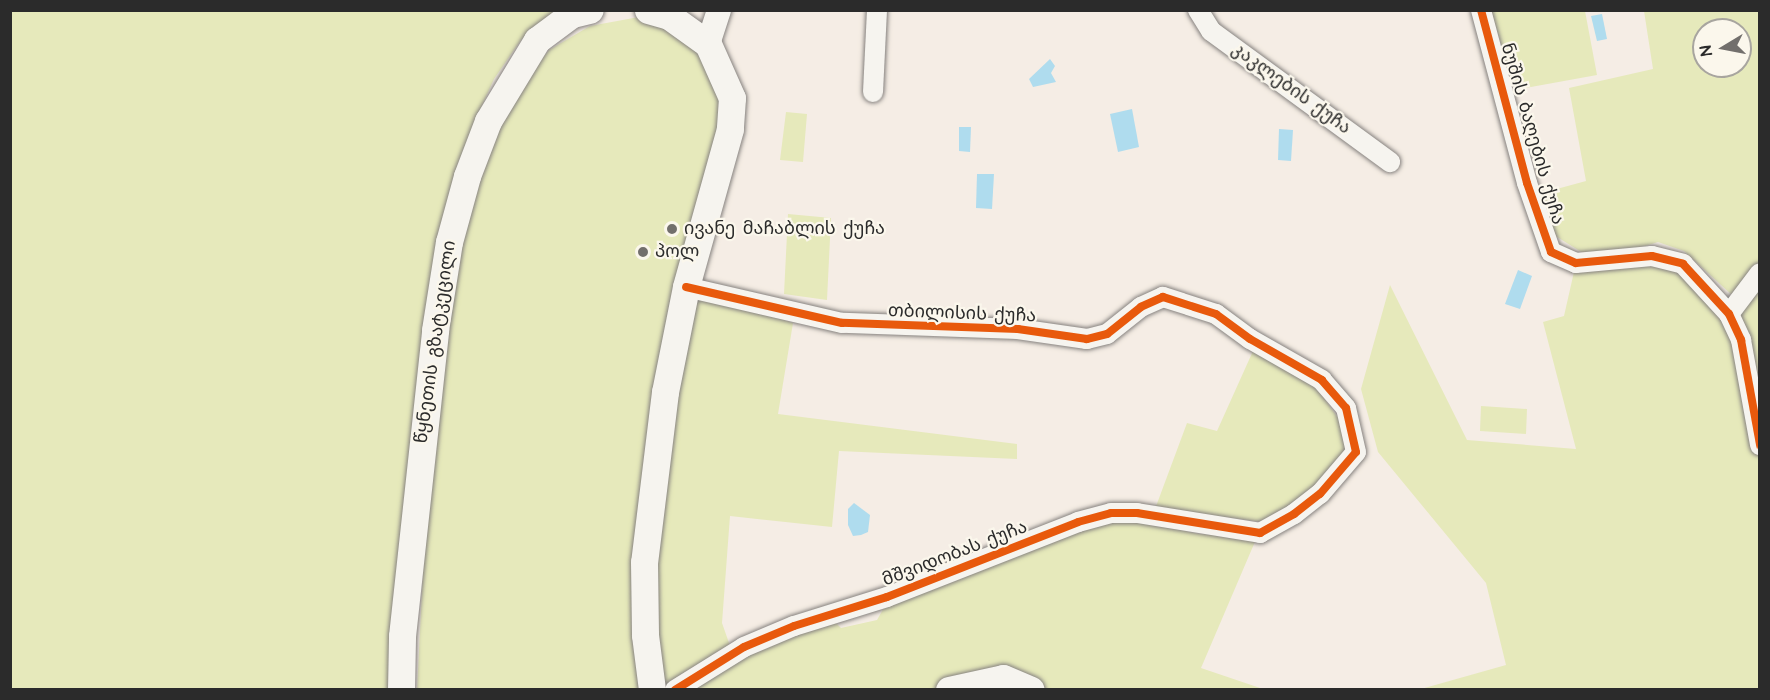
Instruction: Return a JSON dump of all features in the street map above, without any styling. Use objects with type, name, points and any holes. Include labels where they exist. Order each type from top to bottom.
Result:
[{"type":"main road","name":"წყნეთის გზატკეცილი","points":[[401,690],[404,624],[435,330],[450,242],[467,176],[488,121],[537,40],[572,14],[590,10]]},
{"type":"main road","points":[[648,10],[669,16],[708,44],[732,98],[730,129],[686,287],[665,392],[644,562],[645,635],[652,690]]},
{"type":"main road","points":[[949,690],[1003,678],[1031,690]]},
{"type":"street","points":[[708,44],[719,10]]},
{"type":"street","points":[[873,92],[877,10]]},
{"type":"street","name":"კაკლების ქუჩა","points":[[1198,10],[1211,30],[1390,162]]},
{"type":"street","name":"ნუშის ბაღების ქუჩა","points":[[1481,10],[1527,183],[1551,252],[1576,263],[1652,256],[1683,264],[1729,314],[1741,340],[1750,378],[1760,445]]},
{"type":"street","points":[[1729,314],[1760,273]]},
{"type":"street","name":"თბილისის ქუჩა","points":[[686,287],[859,325],[1018,329],[1087,339],[1107,334],[1140,308],[1163,297],[1216,314],[1250,339],[1322,380],[1346,408],[1356,452],[1320,494],[1294,514],[1260,533]]},
{"type":"street","name":"მშვიდობას ქუჩა","points":[[675,690],[744,648],[794,626],[887,597],[1078,522],[1112,513],[1137,513],[1260,533]]},
{"type":"green space","points":[[10,11],[558,11],[521,40],[494,79],[476,119],[393,689],[11,689]]},
{"type":"green space","points":[[1491,11],[1585,11],[1597,75],[1515,90]]},
{"type":"green space","points":[[1644,11],[1759,11],[1759,261],[1733,296],[1684,251],[1658,242],[1629,251],[1583,253],[1554,235],[1542,193],[1586,181],[1569,88],[1653,69]]},
{"type":"green space","points":[[639,17],[682,31],[708,53],[723,110],[679,299],[647,689],[417,690],[430,431],[450,280],[472,191],[509,102],[549,50],[590,26]]},
{"type":"green space","points":[[786,112],[807,114],[803,162],[780,160]]},
{"type":"green space","points":[[788,214],[831,218],[827,300],[784,294]]},
{"type":"green space","points":[[1576,263],[1683,264],[1729,314],[1760,445],[1759,689],[1421,689],[1506,665],[1486,583],[1378,452],[1361,389],[1390,285],[1467,440],[1576,449],[1543,322],[1564,316]]},
{"type":"green space","points":[[1759,280],[1759,395],[1738,310]]},
{"type":"green space","points":[[686,287],[793,323],[778,414],[1017,444],[1017,459],[839,451],[832,527],[730,516],[722,623],[735,660],[832,619],[841,628],[877,620],[886,604],[1108,521],[1150,523],[1199,534],[1257,537],[1201,668],[1263,689],[652,690],[645,635]]},
{"type":"green space","points":[[1253,351],[1314,384],[1343,425],[1347,439],[1343,456],[1327,479],[1265,522],[1155,509],[1187,423],[1217,431]]},
{"type":"green space","points":[[1481,406],[1527,409],[1526,434],[1480,431]]},
{"type":"water","points":[[1602,14],[1607,39],[1597,41],[1591,16]]},
{"type":"water","points":[[1050,59],[1055,66],[1051,73],[1056,82],[1033,87],[1029,79]]},
{"type":"water","points":[[1132,109],[1139,147],[1118,152],[1110,114]]},
{"type":"water","points":[[959,127],[971,127],[970,152],[959,151]]},
{"type":"water","points":[[1279,129],[1293,130],[1291,161],[1278,160]]},
{"type":"water","points":[[977,174],[994,174],[992,209],[976,208]]},
{"type":"water","points":[[1518,270],[1532,276],[1520,309],[1505,304]]},
{"type":"water","points":[[854,503],[870,515],[868,532],[853,536],[848,525],[848,509]]},
{"type":"cycle path","points":[[1481,10],[1527,183],[1551,252],[1576,263],[1652,256],[1683,264],[1729,314],[1741,340],[1760,445]]},
{"type":"cycle path","points":[[675,690],[744,647],[794,626],[887,597],[1078,522],[1111,513],[1137,513],[1260,533],[1294,514],[1320,494],[1356,452],[1346,408],[1322,380],[1250,339],[1216,314],[1163,297],[1141,307],[1107,334],[1087,339],[1018,329],[842,323],[686,287]]},
{"type":"place","name":"ივანე მაჩაბლის ქუჩა","points":[[672,229]]},
{"type":"place","name":"პოლ","points":[[643,252]]}]
